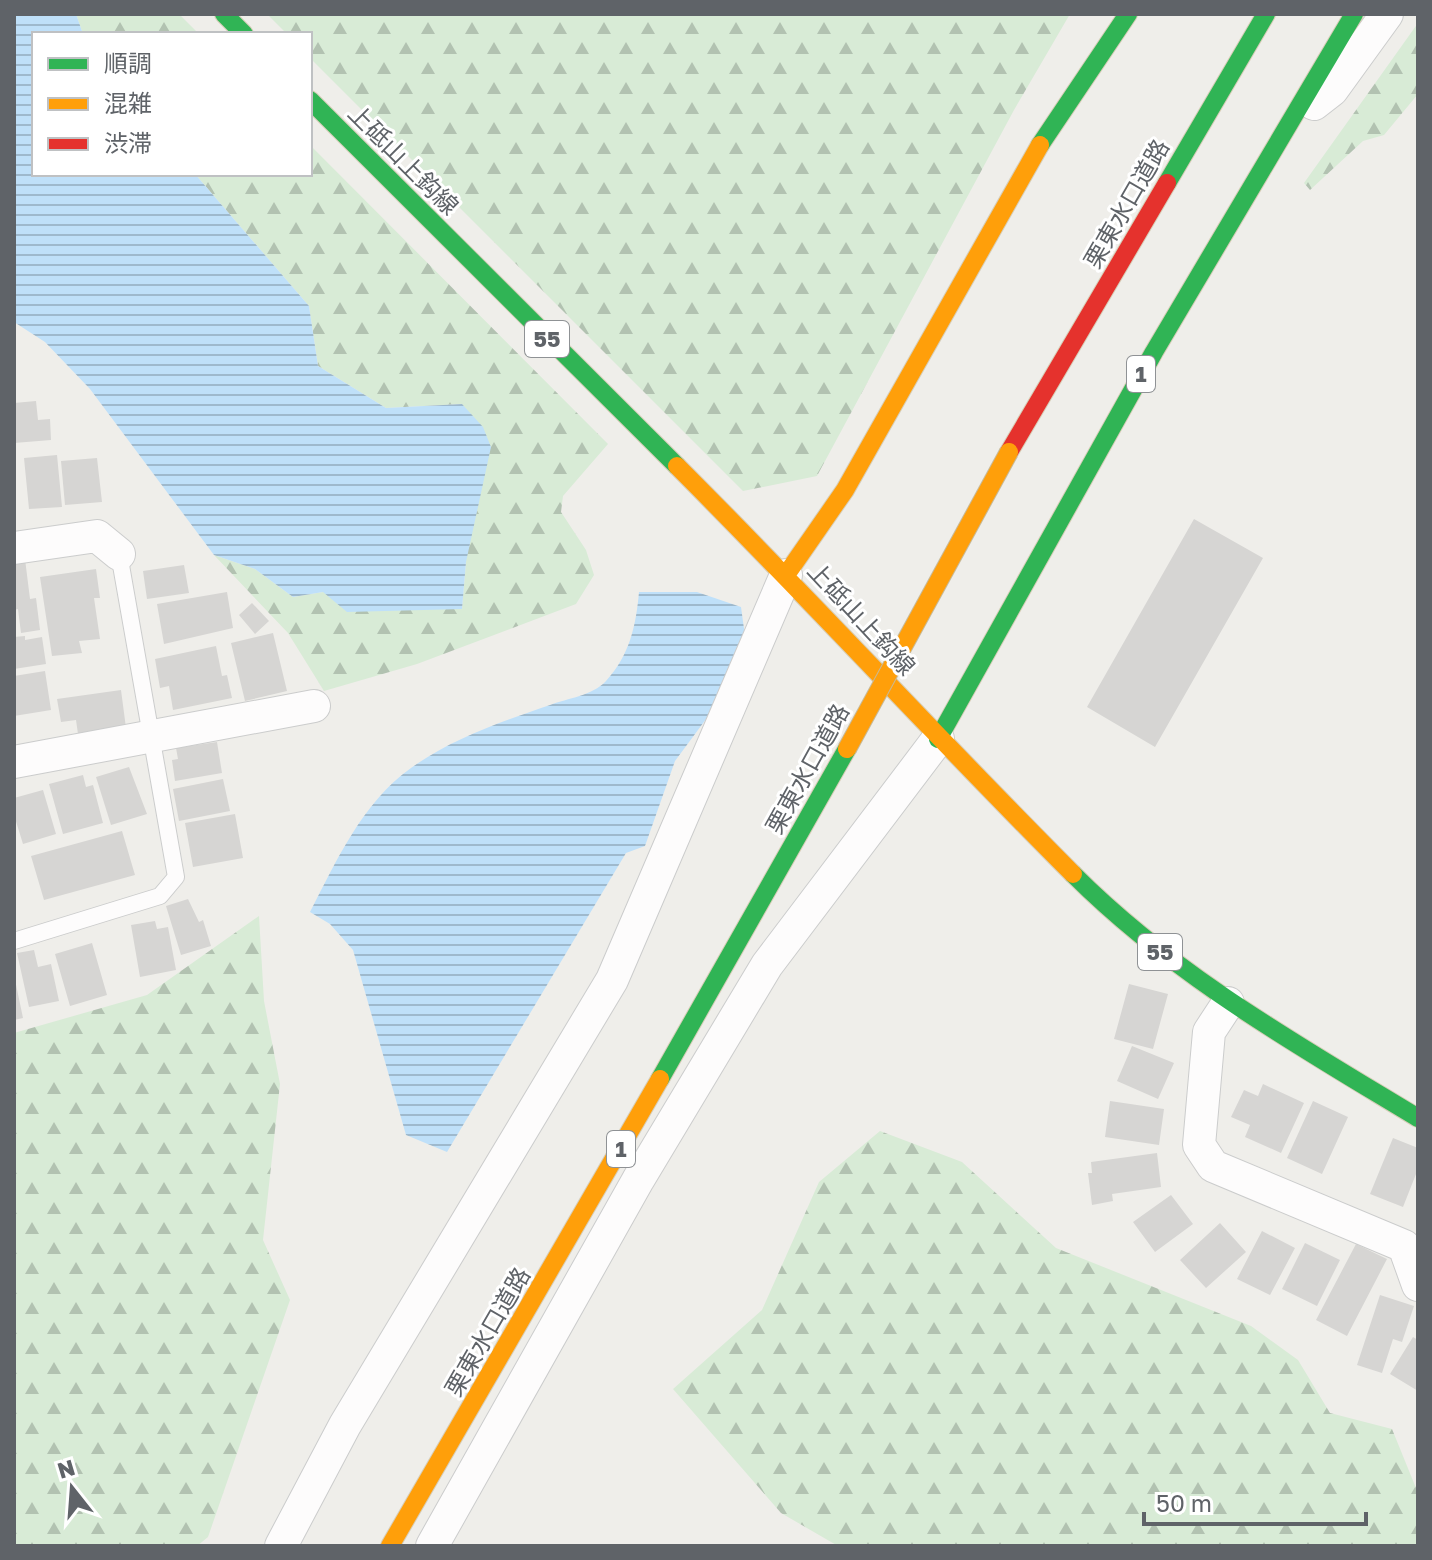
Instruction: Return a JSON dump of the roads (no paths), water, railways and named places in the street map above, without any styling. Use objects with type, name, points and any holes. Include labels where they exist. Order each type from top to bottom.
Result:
[{"type":"main road","points":[[224,14],[242,32]]},
{"type":"main road","points":[[786,575],[844,492],[964,275],[1091,62],[1128,14]]},
{"type":"main road","name":"栗東水口道路","points":[[390,1546],[541,1289],[847,749],[1009,452],[1266,14]]},
{"type":"main road","name":"1","points":[[938,739],[1074,491],[1354,14]]},
{"type":"main road","name":"上砥山上鈎線","points":[[312,102],[786,575],[872,663],[938,739],[1086,887],[1176,966],[1228,1003],[1418,1118]]},
{"type":"street","points":[[1091,62],[1116,14]]},
{"type":"street","points":[[1290,122],[1332,90],[1387,14]]},
{"type":"street","points":[[14,548],[97,536],[119,554]]},
{"type":"street","points":[[281,1546],[345,1425],[612,980],[786,575]]},
{"type":"street","points":[[14,762],[314,706]]},
{"type":"street","points":[[432,1546],[638,1180],[767,965],[938,739]]},
{"type":"street","points":[[1228,1003],[1209,1032],[1207,1048],[1199,1145],[1213,1166],[1411,1249],[1418,1285]]},
{"type":"lane","points":[[14,941],[160,896],[176,877],[119,554]]},
{"type":"water","points":[[14,14],[76,14],[82,32],[32,32],[32,176],[197,176],[309,306],[318,366],[386,408],[462,404],[483,427],[491,447],[466,562],[462,609],[347,612],[323,592],[293,597],[255,569],[214,555],[90,389],[45,342],[14,322]]},
{"type":"water","points":[[639,592],[697,592],[741,607],[745,636],[715,707],[675,761],[645,846],[626,853],[447,1152],[406,1135],[353,950],[330,924],[310,912],[365,815],[378,798],[411,768],[443,748],[478,732],[587,693],[606,681],[621,661],[630,639]]}]
